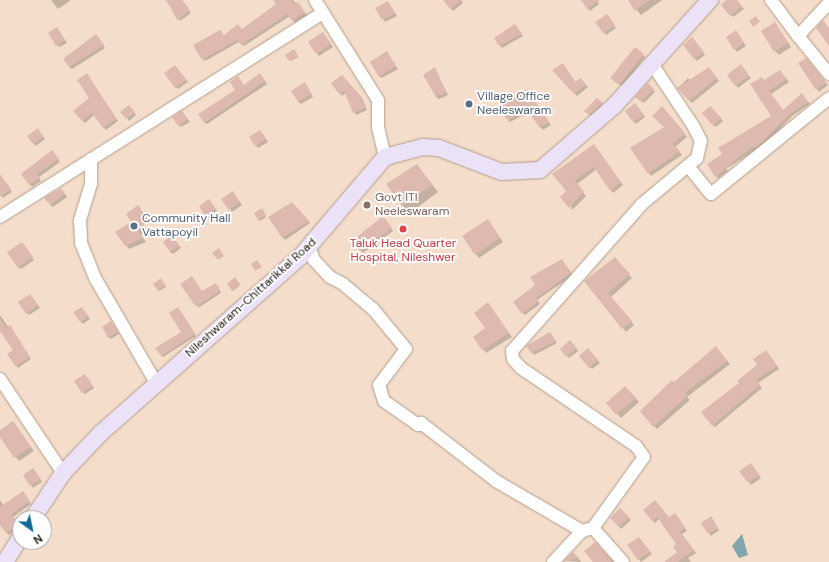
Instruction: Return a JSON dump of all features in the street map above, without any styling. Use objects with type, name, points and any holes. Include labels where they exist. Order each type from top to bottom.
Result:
[{"type":"main road","points":[[385,157],[422,146],[439,148],[502,172],[532,173],[575,143],[652,64],[710,0]]},
{"type":"main road","name":"Nileshwaram-Chittarikkal Road","points":[[38,510],[63,473],[155,382],[309,247],[385,157]]},
{"type":"main road","points":[[5,562],[12,550]]},
{"type":"street","points":[[315,0],[378,100],[378,127],[385,157]]},
{"type":"street","points":[[771,0],[829,74]]},
{"type":"street","points":[[798,36],[829,3]]},
{"type":"street","points":[[0,217],[323,13]]},
{"type":"street","points":[[553,562],[588,530],[644,457],[642,451],[521,368],[513,359],[512,351],[642,204],[697,158],[701,141],[652,64]]},
{"type":"street","points":[[688,166],[711,194],[829,98]]},
{"type":"street","points":[[91,159],[91,184],[80,221],[81,243],[95,278],[155,382]]},
{"type":"street","points":[[309,247],[314,260],[330,277],[343,284],[373,309],[406,349],[379,385],[384,401],[418,425],[421,423],[496,481],[588,530],[623,562]]},
{"type":"street","points":[[0,379],[63,473]]},
{"type":"water","points":[[742,534],[748,555],[739,558],[732,546]]},
{"type":"building","points":[[167,0],[182,0],[190,10],[177,20]]},
{"type":"building","points":[[273,0],[291,0],[294,4],[298,2],[305,12],[292,21],[287,14],[241,45],[237,40],[202,60],[193,45],[220,30],[224,35],[238,24],[242,29],[276,4]]},
{"type":"building","points":[[443,0],[462,0],[450,9]]},
{"type":"building","points":[[581,0],[600,0],[587,9]]},
{"type":"building","points":[[628,0],[650,0],[635,11]]},
{"type":"building","points":[[726,0],[737,0],[742,6],[730,16],[721,5]]},
{"type":"building","points":[[388,1],[395,13],[382,20],[375,8]]},
{"type":"building","points":[[607,14],[615,25],[603,33],[595,22]]},
{"type":"building","points":[[756,16],[760,22],[753,27],[749,21]]},
{"type":"building","points":[[823,20],[829,28],[829,46],[816,28]]},
{"type":"building","points":[[775,22],[788,43],[774,52],[761,31]]},
{"type":"building","points":[[515,24],[522,34],[499,46],[494,38]]},
{"type":"building","points":[[57,27],[65,40],[56,46],[48,33]]},
{"type":"building","points":[[736,30],[744,43],[734,50],[726,37]]},
{"type":"building","points":[[323,32],[331,44],[316,54],[308,42]]},
{"type":"building","points":[[96,34],[104,45],[69,67],[63,59]]},
{"type":"building","points":[[692,37],[704,52],[694,59],[683,45]]},
{"type":"building","points":[[635,47],[644,54],[619,85],[610,78]]},
{"type":"building","points":[[294,49],[298,56],[289,61],[285,55]]},
{"type":"building","points":[[387,51],[396,66],[379,77],[370,62]]},
{"type":"building","points":[[806,58],[826,83],[816,90],[798,63]]},
{"type":"building","points":[[563,63],[575,82],[581,78],[586,85],[574,94],[552,70]]},
{"type":"building","points":[[741,64],[749,76],[735,86],[727,75]]},
{"type":"building","points":[[175,65],[186,80],[175,88],[164,73]]},
{"type":"building","points":[[435,67],[446,92],[436,97],[423,75]]},
{"type":"building","points":[[709,67],[717,78],[689,101],[677,88]]},
{"type":"building","points":[[780,70],[787,79],[769,91],[783,110],[802,93],[808,102],[790,114],[755,149],[753,146],[715,177],[707,164],[722,154],[718,148],[771,116],[750,84],[762,77],[764,80]]},
{"type":"building","points":[[87,73],[116,119],[103,128],[92,113],[82,121],[73,111],[89,98],[77,80]]},
{"type":"building","points":[[260,73],[265,81],[204,123],[198,114],[235,90],[230,82],[238,76],[244,85]]},
{"type":"building","points":[[342,75],[360,95],[365,108],[353,113],[344,91],[339,94],[331,83]]},
{"type":"building","points":[[305,82],[311,94],[298,102],[291,91]]},
{"type":"building","points":[[648,83],[654,89],[641,102],[635,97]]},
{"type":"building","points":[[527,89],[549,122],[540,128],[527,110],[507,120],[498,107]]},
{"type":"building","points":[[597,98],[603,103],[589,115],[584,111]]},
{"type":"building","points":[[635,103],[644,115],[633,122],[625,111]]},
{"type":"building","points":[[129,105],[135,112],[126,119],[120,112]]},
{"type":"building","points":[[662,106],[685,133],[673,144],[680,151],[648,174],[630,148],[664,127],[652,116]]},
{"type":"building","points":[[710,106],[721,118],[713,126],[702,113]]},
{"type":"building","points":[[182,111],[188,119],[178,126],[172,117]]},
{"type":"building","points":[[38,128],[43,137],[33,144],[27,136]]},
{"type":"building","points":[[260,130],[266,139],[255,146],[249,137]]},
{"type":"building","points":[[594,144],[621,182],[610,191],[594,167],[575,180],[584,192],[569,208],[560,197],[566,191],[552,174]]},
{"type":"building","points":[[52,150],[59,159],[37,174],[40,178],[29,185],[21,174]]},
{"type":"building","points":[[417,164],[432,185],[402,206],[386,184]]},
{"type":"building","points":[[0,174],[11,189],[0,197]]},
{"type":"building","points":[[61,188],[65,194],[50,205],[44,198]]},
{"type":"building","points":[[233,191],[240,202],[229,210],[221,199]]},
{"type":"building","points":[[209,199],[216,209],[205,216],[199,206]]},
{"type":"building","points":[[292,202],[309,221],[282,238],[268,217]]},
{"type":"building","name":"Community Hall Vattapoyil","points":[[138,205],[146,217],[140,220],[145,227],[138,231],[143,238],[125,246],[115,232],[131,222],[126,214]]},
{"type":"building","points":[[262,208],[266,215],[258,220],[254,213]]},
{"type":"building","points":[[383,216],[392,228],[360,251],[352,241]]},
{"type":"building","points":[[488,219],[500,238],[475,255],[462,236]]},
{"type":"building","points":[[172,235],[179,246],[170,252],[163,242]]},
{"type":"building","points":[[22,242],[33,257],[18,268],[7,252]]},
{"type":"building","points":[[219,248],[224,256],[218,260],[212,253]]},
{"type":"building","points":[[615,257],[630,274],[608,293],[632,321],[622,329],[584,281]]},
{"type":"building","points":[[562,259],[571,273],[536,298],[539,301],[522,314],[513,302],[535,285],[530,277]]},
{"type":"building","points":[[257,260],[262,267],[255,271],[251,264]]},
{"type":"building","points":[[192,276],[202,291],[216,283],[220,291],[196,307],[180,284]]},
{"type":"building","points":[[235,277],[240,284],[232,291],[227,284]]},
{"type":"building","points":[[161,278],[165,285],[158,291],[153,284]]},
{"type":"building","points":[[30,294],[38,305],[26,314],[18,302]]},
{"type":"building","points":[[488,302],[509,333],[482,350],[473,337],[485,328],[474,313]]},
{"type":"building","points":[[82,307],[88,317],[80,322],[73,312]]},
{"type":"building","points":[[178,307],[195,334],[161,356],[155,348],[181,332],[169,313]]},
{"type":"building","points":[[0,318],[6,328],[10,325],[30,357],[15,366],[7,354],[13,350],[0,331]]},
{"type":"building","points":[[111,321],[118,332],[108,338],[102,327]]},
{"type":"building","points":[[550,332],[556,341],[531,353],[526,346]]},
{"type":"building","points":[[570,340],[577,348],[566,357],[560,349]]},
{"type":"building","points":[[716,346],[727,361],[685,393],[687,396],[653,427],[640,411],[672,380],[674,382]]},
{"type":"building","points":[[588,348],[598,360],[589,368],[579,356]]},
{"type":"building","points":[[766,350],[777,366],[756,380],[760,385],[712,426],[701,412],[739,383],[737,381],[757,365],[753,359]]},
{"type":"building","points":[[85,374],[93,386],[82,393],[74,381]]},
{"type":"building","points":[[625,386],[636,398],[616,415],[606,403]]},
{"type":"building","points":[[13,421],[31,447],[14,458],[0,437],[0,430]]},
{"type":"building","points":[[751,463],[759,475],[748,483],[739,471]]},
{"type":"building","points":[[33,468],[41,479],[30,486],[23,475]]},
{"type":"building","points":[[23,491],[30,501],[18,510],[12,510],[12,529],[6,533],[0,525],[0,507]]},
{"type":"building","points":[[655,500],[669,517],[675,513],[685,528],[680,532],[694,550],[678,562],[664,562],[677,552],[673,547],[676,544],[657,517],[652,521],[643,510]]},
{"type":"building","points":[[620,508],[629,517],[619,527],[610,518]]},
{"type":"building","points":[[711,516],[718,528],[708,534],[701,523]]},
{"type":"building","points":[[639,537],[650,552],[638,560],[627,545]]},
{"type":"building","points":[[595,542],[613,562],[593,562],[584,551]]},
{"type":"building","points":[[573,552],[579,558],[563,562]]},
{"type":"place","name":"Village Office Neeleswaram","points":[[469,104]]},
{"type":"place","name":"Govt ITI Neeleswaram","points":[[367,205]]},
{"type":"place","name":"Community Hall Vattapoyil","points":[[134,226]]},
{"type":"place","name":"Taluk Head Quarter Hospital, Nileshwer","points":[[403,229]]}]
